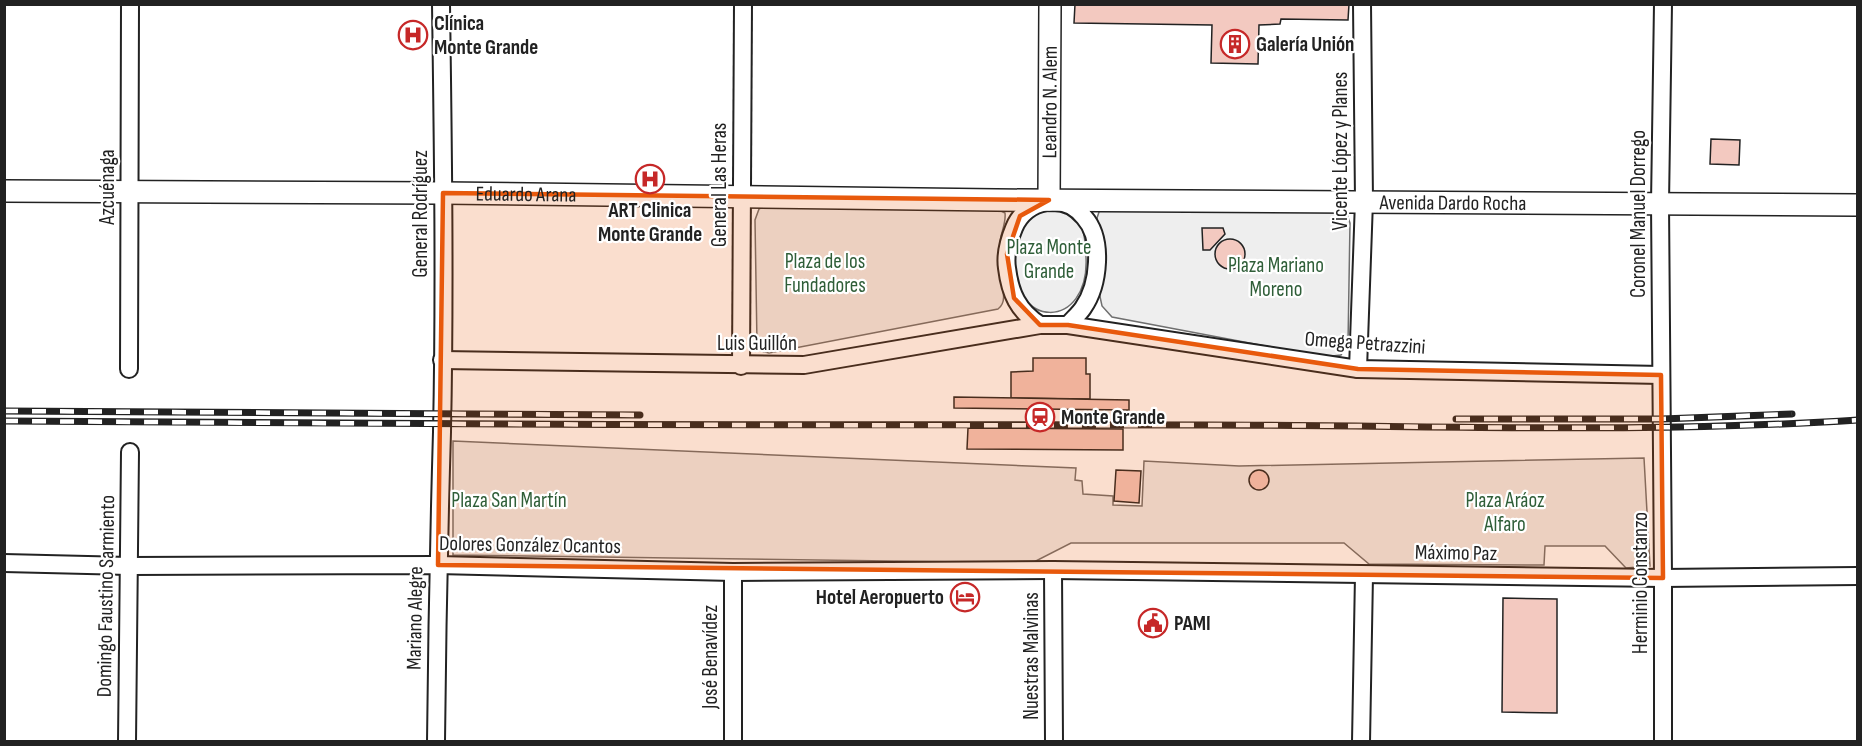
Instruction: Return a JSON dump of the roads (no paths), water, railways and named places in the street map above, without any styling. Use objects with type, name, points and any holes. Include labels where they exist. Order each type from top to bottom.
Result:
[{"type":"main road","name":"Leandro N. Alem","points":[[1049,200],[1050,4]]},
{"type":"main road","name":"Eduardo Arana","points":[[4,191],[1049,200]]},
{"type":"main road","name":"Avenida Dardo Rocha","points":[[1049,200],[1857,204]]},
{"type":"street","name":"Azcuénaga","points":[[129,369],[130,4]]},
{"type":"street","name":"General Rodríguez","points":[[441,4],[442,424]]},
{"type":"street","name":"General Las Heras","points":[[741,366],[743,4]]},
{"type":"street","name":"Vicente López y Planes","points":[[1358,369],[1364,201],[1362,4]]},
{"type":"street","name":"Coronel Manuel Dorrego","points":[[1662,424],[1660,202],[1663,4]]},
{"type":"street","points":[[1040,325],[1022,311],[1014,298],[1006,262],[1012,234],[1020,216],[1035,204],[1049,200],[1071,206],[1085,218],[1096,245],[1096,275],[1091,291],[1084,307],[1068,325]]},
{"type":"street","name":"Luis Guillón","points":[[442,360],[741,366],[804,365],[1040,325],[1068,325]]},
{"type":"street","name":"Omega Petrazzini","points":[[1068,325],[1358,369],[1661,375]]},
{"type":"street","name":"Mariano Alegre","points":[[436,741],[442,424]]},
{"type":"street","name":"Herminio Constanzo","points":[[1662,424],[1663,741]]},
{"type":"street","name":"Domingo Faustino Sarmiento","points":[[128,741],[130,452]]},
{"type":"street","name":"Dolores González Ocantos","points":[[4,563],[129,566],[438,565],[733,572],[1053,570]]},
{"type":"street","name":"Máximo Paz","points":[[1053,570],[1663,579],[1857,576]]},
{"type":"street","name":"Nuestras Malvinas","points":[[1053,570],[1054,741]]},
{"type":"street","name":"José Benavídez","points":[[733,572],[733,741]]},
{"type":"street","points":[[1361,741],[1364,575]]},
{"type":"railway","points":[[4,411],[640,415]]},
{"type":"railway","points":[[1456,419],[1662,419],[1792,414]]},
{"type":"railway","points":[[4,421],[1613,428],[1858,420]]},
{"type":"place","name":"Clínica Monte Grande","points":[[413,35]]},
{"type":"place","name":"Galería Unión","points":[[1235,44]]},
{"type":"place","name":"ART Clinica Monte Grande","points":[[650,179]]},
{"type":"place","name":"Monte Grande","points":[[1040,417]]},
{"type":"place","name":"Hotel Aeropuerto","points":[[965,597]]},
{"type":"place","name":"PAMI","points":[[1153,623]]},
{"type":"park label","name":"Plaza Monte Grande","points":[[1049,259]]},
{"type":"park label","name":"Plaza de los Fundadores","points":[[825,273]]},
{"type":"park label","name":"Plaza Mariano Moreno","points":[[1276,277]]},
{"type":"park label","name":"Plaza San Martín","points":[[509,500]]},
{"type":"park label","name":"Plaza Aráoz Alfaro","points":[[1505,512]]}]
